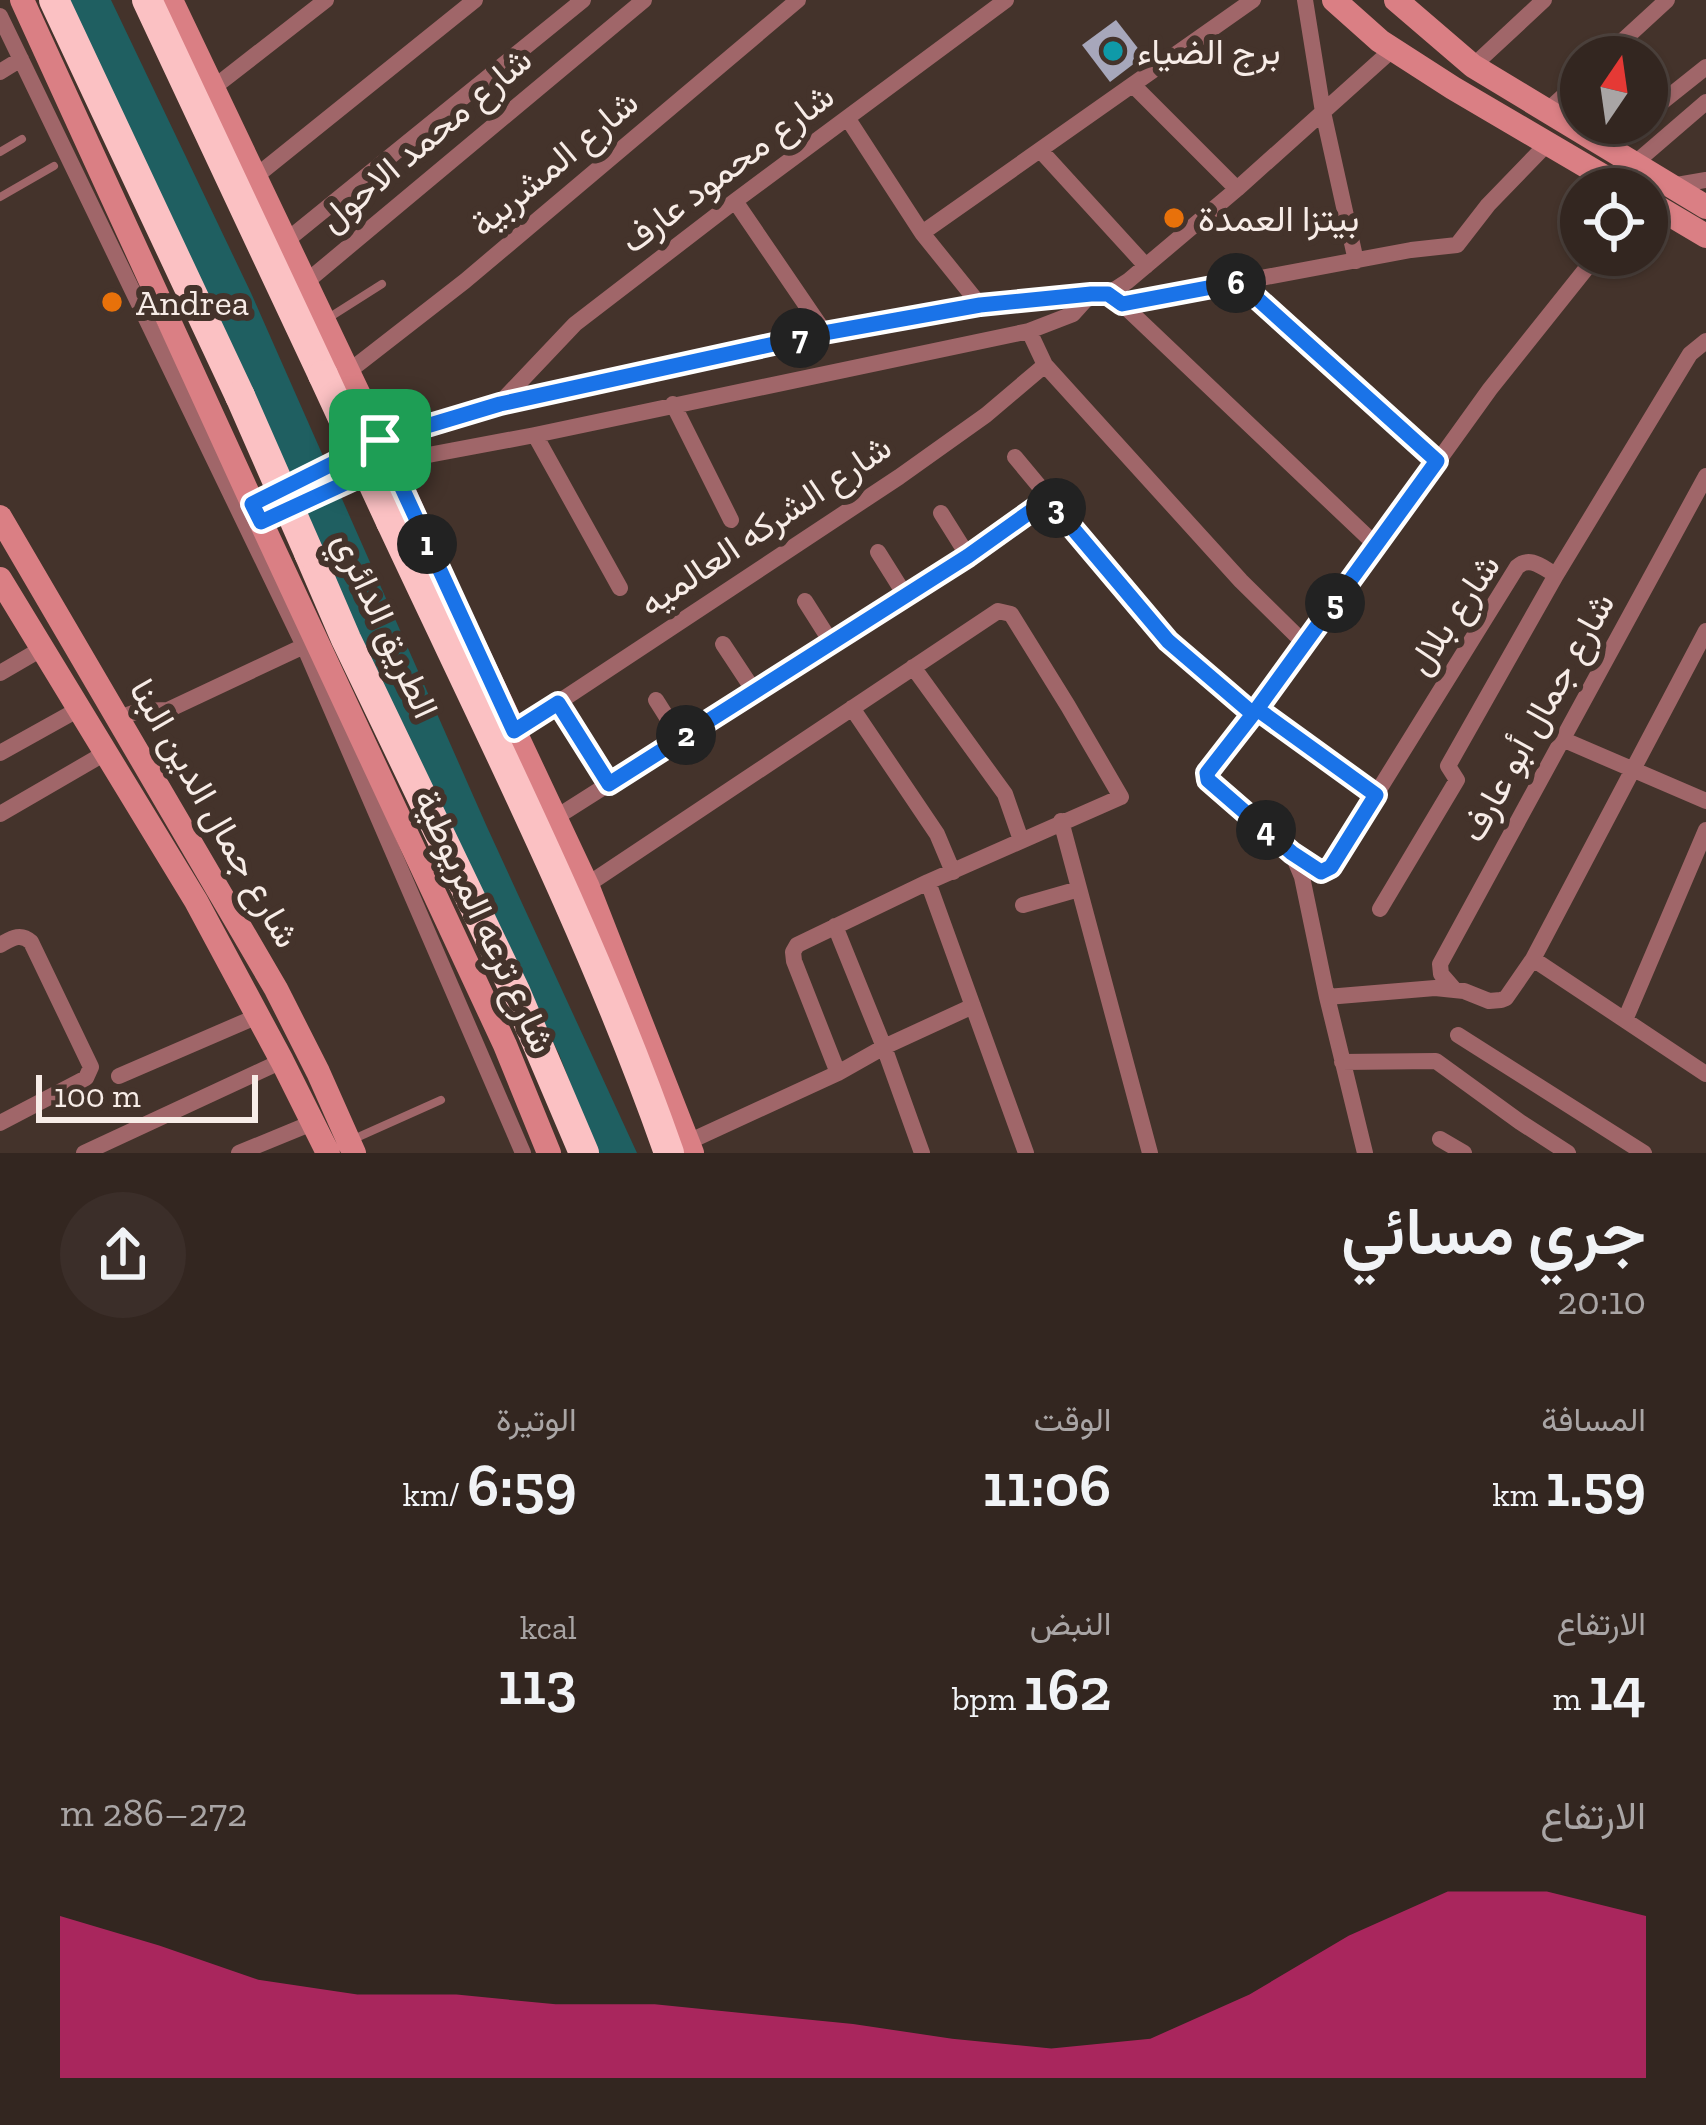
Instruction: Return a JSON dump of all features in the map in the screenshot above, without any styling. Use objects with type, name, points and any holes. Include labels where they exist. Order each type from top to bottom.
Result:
[{"type":"highway","name":"الطريق الدائري","points":[[54,0],[240,396],[346,639],[515,991],[584,1153]]},
{"type":"highway","name":"الطريق الدائري","points":[[166,1],[618,1019],[683,1149]]},
{"type":"main road","name":"شارع ترعه المريوطية","points":[[22,0],[108,212],[261,511],[505,1045],[549,1153]]},
{"type":"main road","points":[[1334,0],[1393,49],[1588,168]]},
{"type":"main road","points":[[166,1],[213,88],[348,371],[380,454],[587,885],[683,1149]]},
{"type":"main road","points":[[1405,3],[1473,67],[1637,168]]},
{"type":"main road","points":[[1668,203],[1703,224]]},
{"type":"main road","name":"شارع جمال الدين البنا","points":[[0,517],[276,989],[344,1149]]},
{"type":"main road","points":[[23,616],[19,589],[23,582],[31,582],[50,602]]},
{"type":"main road","name":"شارع جمال الدين البنا","points":[[2,588],[196,901],[312,1124],[344,1149]]},
{"type":"street","points":[[213,88],[326,0]]},
{"type":"street","points":[[255,177],[476,0]]},
{"type":"street","points":[[286,241],[584,0]]},
{"type":"street","name":"شارع محمد الاحول","points":[[305,283],[644,0]]},
{"type":"street","name":"شارع المشربية","points":[[348,371],[465,281],[798,0]]},
{"type":"street","name":"شارع محمود عارف","points":[[500,404],[575,324],[1006,0]]},
{"type":"street","points":[[922,232],[1252,0]]},
{"type":"street","points":[[1305,0],[1323,112],[1356,261]]},
{"type":"street","points":[[1473,67],[1544,0]]},
{"type":"street","points":[[1628,36],[1667,0]]},
{"type":"street","points":[[0,16],[108,212],[304,646],[524,1153]]},
{"type":"street","points":[[380,454],[423,456],[535,435],[1029,331],[1073,314],[1107,297],[1146,266],[1393,49]]},
{"type":"street","points":[[0,72],[21,59]]},
{"type":"street","points":[[1668,97],[1706,67]]},
{"type":"street","points":[[1134,86],[1237,189]]},
{"type":"street","points":[[1546,112],[1560,99]]},
{"type":"street","points":[[1634,164],[1706,102]]},
{"type":"street","points":[[848,119],[922,232],[980,305]]},
{"type":"street","points":[[261,511],[380,454],[412,430],[500,404],[824,333],[980,305],[1239,282],[1457,245],[1487,205],[1546,144]]},
{"type":"street","points":[[1606,148],[1611,144]]},
{"type":"street","points":[[1041,151],[1146,266]]},
{"type":"street","points":[[1668,191],[1706,180]]},
{"type":"street","points":[[735,201],[824,333]]},
{"type":"street","points":[[1365,1153],[1302,877],[1292,853],[1206,776],[1490,388],[1580,276]]},
{"type":"street","points":[[1239,282],[1437,461]]},
{"type":"street","points":[[1107,297],[1377,546]]},
{"type":"street","points":[[1029,331],[1045,365],[1240,581],[1305,644]]},
{"type":"street","name":"شارع بلال","points":[[1292,853],[1318,870],[1329,870],[1517,567],[1530,561],[1556,575],[1690,355],[1706,341]]},
{"type":"street","name":"شارع الشركه العالميه","points":[[514,731],[899,477],[986,415],[1045,365]]},
{"type":"street","points":[[673,404],[731,520]]},
{"type":"street","points":[[412,430],[423,456]]},
{"type":"street","points":[[535,435],[620,588]]},
{"type":"street","points":[[1015,457],[1168,641],[1255,711],[1376,795]]},
{"type":"street","name":"شارع جمال أبو عارف","points":[[1454,989],[1441,974],[1440,964],[1706,476]]},
{"type":"street","points":[[555,818],[968,556],[1048,499]]},
{"type":"street","points":[[941,514],[968,556]]},
{"type":"street","points":[[878,552],[905,595]]},
{"type":"street","points":[[1380,909],[1457,780],[1448,767],[1556,575]]},
{"type":"street","points":[[805,601],[831,642]]},
{"type":"street","points":[[587,885],[998,611],[1007,612],[1121,797],[797,945],[794,961],[838,1073]]},
{"type":"street","points":[[1327,997],[1454,989],[1489,1000],[1506,998],[1533,959],[1706,631]]},
{"type":"street","points":[[723,644],[754,692]]},
{"type":"street","points":[[118,718],[168,710],[304,646]]},
{"type":"street","points":[[0,673],[43,648]]},
{"type":"street","points":[[913,667],[1005,794],[1021,840]]},
{"type":"street","points":[[656,700],[680,738]]},
{"type":"street","points":[[558,703],[609,784]]},
{"type":"street","points":[[852,708],[938,834],[953,872]]},
{"type":"street","points":[[0,753],[79,709]]},
{"type":"street","points":[[1562,740],[1706,801]]},
{"type":"street","points":[[0,814],[107,752]]},
{"type":"street","points":[[1061,821],[1150,1153]]},
{"type":"street","points":[[1625,1020],[1706,830]]},
{"type":"street","points":[[928,882],[1026,1153]]},
{"type":"street","points":[[1022,905],[1079,889]]},
{"type":"street","points":[[835,926],[922,1153]]},
{"type":"street","points":[[0,1123],[86,1078],[91,1067],[31,942],[26,937],[6,942]]},
{"type":"street","points":[[1533,959],[1706,1074]]},
{"type":"street","points":[[683,1149],[973,1006]]},
{"type":"street","points":[[119,1076],[258,1016]]},
{"type":"street","points":[[1458,1035],[1644,1153]]},
{"type":"street","points":[[84,1153],[282,1061]]},
{"type":"street","points":[[1342,1062],[1436,1061],[1568,1153]]},
{"type":"street","points":[[239,1153],[312,1124]]},
{"type":"street","points":[[1440,1139],[1464,1153]]},
{"type":"lane","points":[[0,152],[22,139]]},
{"type":"lane","points":[[0,197],[54,166]]},
{"type":"lane","points":[[323,321],[382,284]]},
{"type":"lane","points":[[344,1149],[441,1100]]},
{"type":"water","points":[[64,0],[111,0],[251,293],[637,1153],[597,1153],[559,1054],[490,916]]},
{"type":"building","name":"برج الضياء","points":[[1116,20],[1144,56],[1110,82],[1082,45]]},
{"type":"place","name":"برج الضياء","points":[[1113,51]]},
{"type":"place","name":"بيتزا العمدة","points":[[1174,218]]},
{"type":"place","name":"Andrea","points":[[112,302]]},
{"type":"route","points":[[380,440],[391,462],[261,522],[252,504],[380,440],[391,462],[433,558],[514,731],[558,703],[609,784],[968,556],[1048,499],[1168,641],[1253,714],[1207,773],[1208,780],[1321,872],[1331,867],[1376,795],[1257,709],[1437,461],[1239,282],[1122,304],[1108,294],[1091,294],[980,305],[824,333],[500,404],[380,440]]}]
